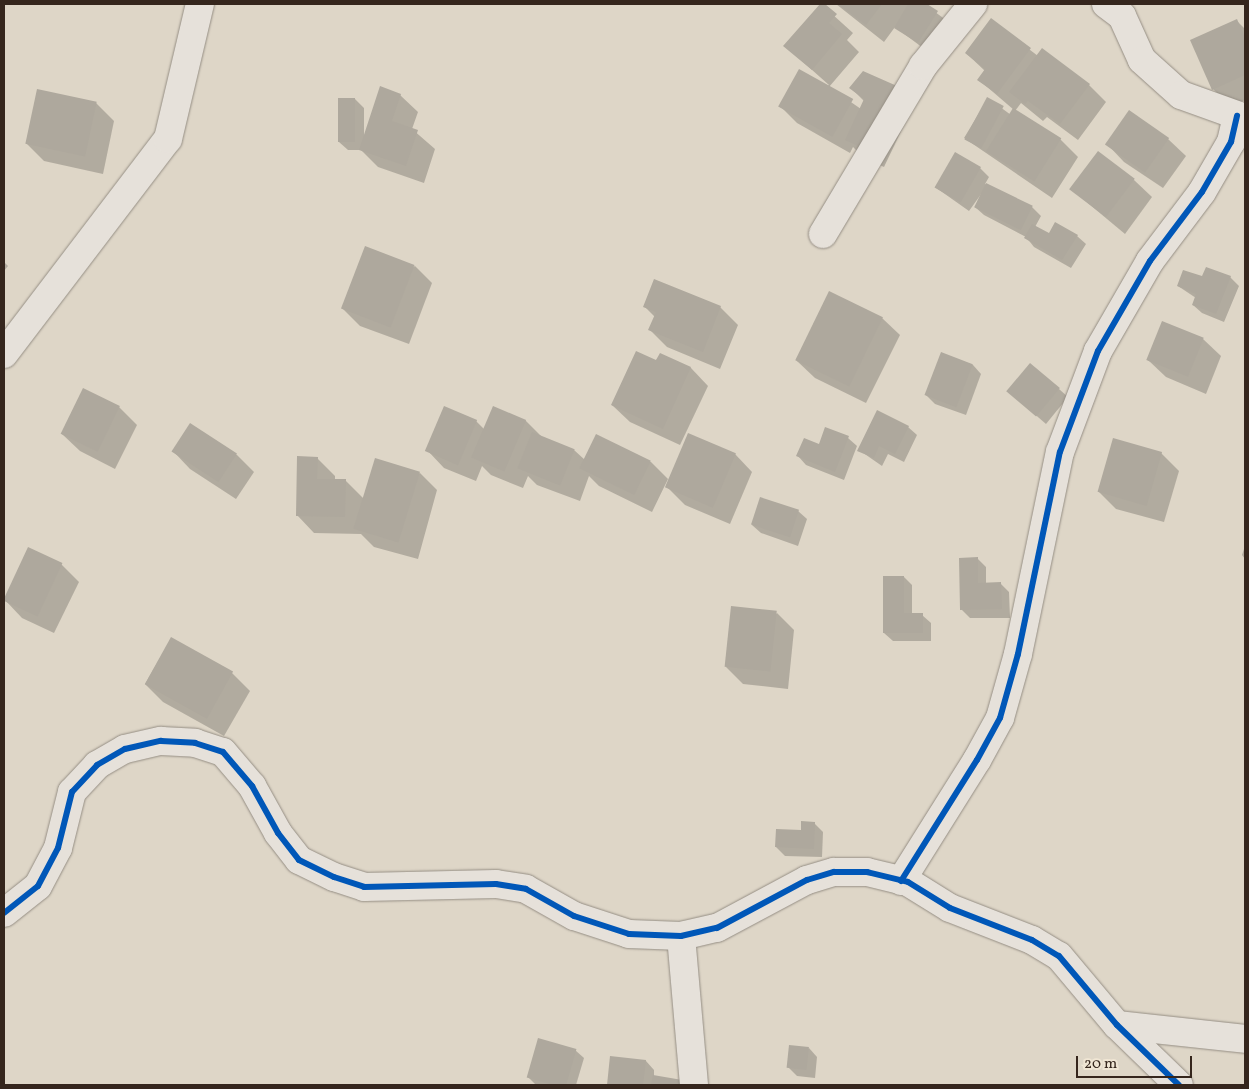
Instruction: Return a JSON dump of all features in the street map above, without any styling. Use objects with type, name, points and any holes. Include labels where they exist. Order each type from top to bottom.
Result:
[{"type":"street","points":[[4,354],[168,139],[200,4]]},
{"type":"street","points":[[823,234],[923,66],[973,4]]},
{"type":"street","points":[[901,881],[977,760],[1000,718],[1018,654],[1060,452],[1098,351],[1150,261],[1202,192],[1231,142],[1241,117],[1181,95],[1142,60],[1122,16],[1106,4]]},
{"type":"street","points":[[4,913],[38,886],[58,848],[72,792],[97,765],[125,749],[161,741],[195,744],[223,752],[252,786],[278,833],[299,860],[334,877],[364,887],[496,884],[526,889],[574,916],[629,934],[681,936],[718,928],[807,880],[834,872],[867,872],[901,881],[950,908],[1032,940],[1059,956],[1117,1025],[1178,1085]]},
{"type":"street","points":[[681,936],[694,1085]]},
{"type":"street","points":[[1117,1025],[1245,1039]]},
{"type":"building","points":[[820,4],[825,4],[837,14],[829,23],[842,34],[812,70],[783,46]]},
{"type":"building","points":[[838,4],[882,4],[866,25]]},
{"type":"building","points":[[908,4],[927,4],[938,11],[918,43],[894,28]]},
{"type":"building","points":[[991,18],[1031,48],[997,94],[977,80],[985,69],[965,53]]},
{"type":"building","points":[[1237,19],[1245,38],[1245,75],[1212,90],[1190,40]]},
{"type":"building","points":[[1042,48],[1090,84],[1060,124],[1028,101],[1025,104],[1009,92]]},
{"type":"building","points":[[799,69],[853,99],[832,137],[778,107]]},
{"type":"building","points":[[863,71],[897,86],[867,150],[845,140],[864,99],[849,88]]},
{"type":"building","points":[[380,86],[401,94],[392,121],[418,130],[406,166],[359,150]]},
{"type":"building","points":[[37,89],[97,102],[85,156],[25,144]]},
{"type":"building","points":[[987,97],[1004,106],[981,148],[964,139]]},
{"type":"building","points":[[338,98],[355,98],[355,142],[338,142]]},
{"type":"building","points":[[1013,108],[1061,138],[1034,181],[986,151]]},
{"type":"building","points":[[1129,110],[1169,138],[1145,173],[1105,144]]},
{"type":"building","points":[[1098,151],[1135,179],[1106,217],[1069,189]]},
{"type":"building","points":[[955,152],[981,167],[960,203],[934,188]]},
{"type":"building","points":[[986,183],[1033,206],[1021,230],[974,207]]},
{"type":"building","points":[[1055,222],[1078,235],[1062,260],[1024,238],[1032,224],[1049,233]]},
{"type":"building","points":[[365,246],[414,265],[390,328],[341,309]]},
{"type":"building","points":[[1206,267],[1231,276],[1216,314],[1192,305],[1196,294],[1177,286],[1183,270],[1202,276]]},
{"type":"building","points":[[654,279],[721,306],[703,352],[648,330],[656,312],[643,307]]},
{"type":"building","points":[[829,291],[883,317],[849,387],[795,360]]},
{"type":"building","points":[[1162,321],[1204,338],[1188,377],[1146,360]]},
{"type":"building","points":[[636,351],[656,360],[660,353],[691,367],[663,429],[611,405]]},
{"type":"building","points":[[941,352],[973,364],[956,407],[925,395]]},
{"type":"building","points":[[1030,363],[1060,388],[1036,416],[1006,391]]},
{"type":"building","points":[[83,388],[120,406],[97,452],[61,434]]},
{"type":"building","points":[[444,406],[477,420],[458,465],[425,451]]},
{"type":"building","points":[[493,406],[526,420],[504,472],[471,458]]},
{"type":"building","points":[[877,410],[909,426],[895,454],[879,446],[874,458],[857,451]]},
{"type":"building","points":[[190,423],[237,453],[218,482],[171,452]]},
{"type":"building","points":[[825,427],[849,436],[835,472],[796,456],[804,438],[819,444]]},
{"type":"building","points":[[532,432],[575,449],[560,485],[517,468]]},
{"type":"building","points":[[688,433],[736,453],[713,508],[665,487]]},
{"type":"building","points":[[596,434],[651,461],[634,495],[579,468]]},
{"type":"building","points":[[1113,438],[1162,452],[1147,506],[1098,492]]},
{"type":"building","points":[[297,456],[318,457],[317,479],[346,479],[345,517],[296,516]]},
{"type":"building","points":[[375,458],[420,472],[398,543],[353,529]]},
{"type":"building","points":[[760,497],[799,510],[790,537],[751,525]]},
{"type":"building","points":[[28,547],[62,563],[38,617],[4,601]]},
{"type":"building","points":[[978,557],[978,583],[1001,582],[1002,609],[960,610],[959,558]]},
{"type":"building","points":[[883,576],[904,576],[904,613],[923,613],[923,633],[883,633]]},
{"type":"building","points":[[731,606],[777,611],[770,671],[725,667]]},
{"type":"building","points":[[171,637],[233,671],[207,719],[145,684]]},
{"type":"building","points":[[801,821],[815,822],[814,849],[775,847],[776,829],[801,830]]},
{"type":"building","points":[[538,1038],[576,1049],[566,1085],[553,1085],[527,1077]]},
{"type":"building","points":[[789,1045],[809,1047],[806,1070],[787,1068]]},
{"type":"building","points":[[610,1056],[646,1060],[643,1085],[607,1085]]},
{"type":"building","points":[[653,1075],[688,1081],[687,1085],[651,1085]]},
{"type":"cycle path","points":[[901,881],[977,760],[1000,718],[1018,654],[1060,452],[1098,351],[1150,261],[1202,192],[1231,142],[1237,116]]},
{"type":"cycle path","points":[[4,913],[38,886],[58,848],[72,792],[97,765],[125,749],[161,741],[195,743],[223,752],[252,786],[278,833],[299,860],[334,877],[364,887],[496,884],[526,889],[574,916],[629,934],[681,936],[717,928],[807,880],[834,872],[867,872],[908,882],[950,908],[1032,940],[1059,956],[1117,1025],[1179,1085]]}]
